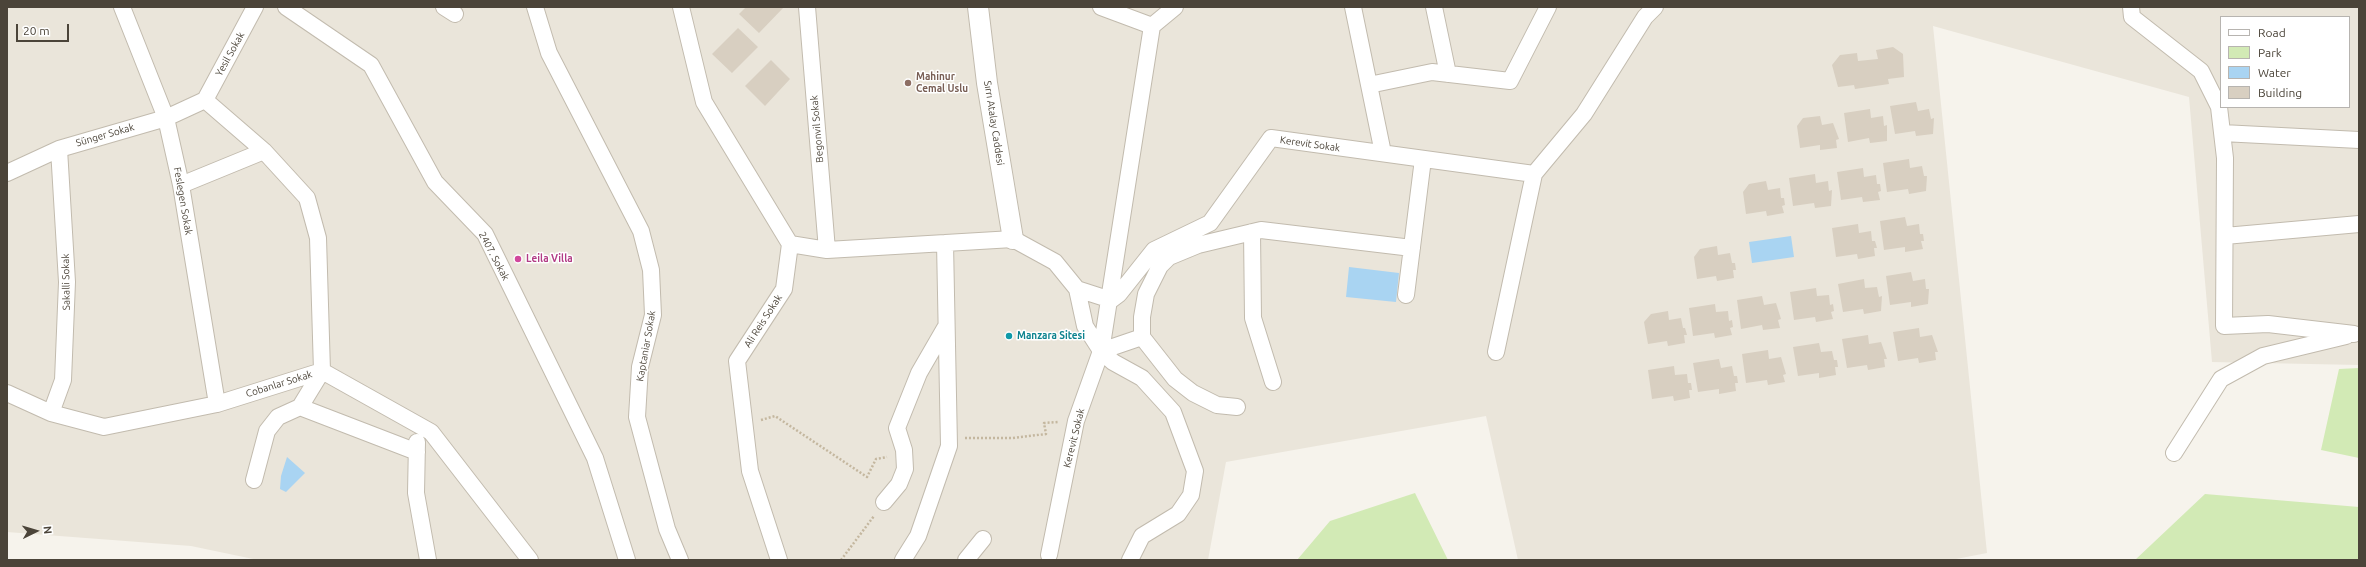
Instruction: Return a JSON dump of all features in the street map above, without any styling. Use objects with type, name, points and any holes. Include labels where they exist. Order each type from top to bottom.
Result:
[{"type":"street","name":"Feslegen Sokak","points":[[122,7],[166,118],[181,185],[217,404]]},
{"type":"street","name":"Yesil Sokak","points":[[205,100],[255,7]]},
{"type":"street","name":"2407. Sokak","points":[[286,7],[371,65],[435,182],[485,234],[594,458],[627,560]]},
{"type":"street","name":"Kaptaniar Sokak","points":[[535,7],[550,53],[641,231],[651,270],[653,316],[640,367],[637,417],[667,529],[680,560]]},
{"type":"street","points":[[681,7],[704,102],[790,244],[826,250],[1013,239],[1055,262],[1077,289],[1085,326],[1101,351],[1113,362],[1142,378],[1173,412],[1195,471],[1191,495],[1178,514],[1142,536],[1130,560]]},
{"type":"street","name":"Begonvil Sokak","points":[[807,7],[826,250]]},
{"type":"street","name":"Sırrı Atalay Caddesi","points":[[978,7],[987,84],[1013,239]]},
{"type":"street","points":[[1101,7],[1152,26],[1175,7]]},
{"type":"street","points":[[1353,7],[1383,153]]},
{"type":"street","points":[[1434,7],[1448,74]]},
{"type":"street","points":[[1369,85],[1432,72],[1510,81],[1548,7]]},
{"type":"street","points":[[2131,7],[2132,17],[2201,71],[2219,108],[2225,158],[2224,326],[2268,324],[2357,333]]},
{"type":"street","points":[[1496,352],[1534,174],[1584,114],[1650,10]]},
{"type":"street","name":"Kerevit Sokak","points":[[1048,554],[1076,421],[1101,351],[1111,300],[1152,26]]},
{"type":"street","name":"Sünger Sokak","points":[[7,173],[59,149],[166,118],[205,100]]},
{"type":"street","points":[[205,100],[264,151],[307,198],[318,238],[322,371],[300,407],[278,416],[267,431],[254,480]]},
{"type":"street","points":[[2222,134],[2359,140]]},
{"type":"street","name":"Kerevit Sokak","points":[[1111,300],[1119,294],[1154,250],[1210,223],[1271,138],[1534,174]]},
{"type":"street","name":"Sakalli Sokak","points":[[51,414],[63,380],[67,282],[59,149]]},
{"type":"street","points":[[181,185],[264,151]]},
{"type":"street","points":[[1406,295],[1423,159]]},
{"type":"street","points":[[2225,236],[2359,224]]},
{"type":"street","points":[[1237,407],[1216,405],[1194,393],[1175,379],[1142,337],[1142,317],[1146,294],[1160,266],[1169,257],[1198,245],[1261,230],[1412,248]]},
{"type":"street","points":[[1252,232],[1253,318],[1273,382]]},
{"type":"street","points":[[903,560],[918,536],[949,446],[945,243]]},
{"type":"street","name":"Ali Reis Sokak","points":[[779,560],[750,470],[737,361],[784,289],[790,244]]},
{"type":"street","points":[[1077,289],[1111,300]]},
{"type":"street","points":[[884,502],[899,484],[905,469],[904,450],[897,428],[919,373],[946,326]]},
{"type":"street","points":[[2174,453],[2221,379],[2263,356],[2357,333]]},
{"type":"street","points":[[1101,351],[1142,337]]},
{"type":"street","name":"Cobanlar Sokak","points":[[7,393],[51,414],[104,428],[217,404],[322,371],[417,426],[431,432],[530,560]]},
{"type":"street","points":[[300,407],[417,452]]},
{"type":"street","points":[[417,426],[416,493],[428,560]]},
{"type":"street","points":[[966,560],[984,539]]},
{"type":"path","points":[[775,416],[867,477],[876,458]]},
{"type":"path","points":[[949,438],[1013,438],[1046,434],[1044,423],[1076,421]]},
{"type":"path","points":[[841,560],[884,502]]},
{"type":"shaded area","points":[[7,7],[2359,7],[2359,365],[2212,362],[2189,97],[1933,26],[1987,553],[1951,560],[1518,560],[1486,416],[1226,462],[1208,560],[258,560],[191,546],[7,532]]},
{"type":"green space","points":[[2359,368],[2359,458],[2321,450],[2339,369]]},
{"type":"green space","points":[[1415,493],[1448,560],[1297,560],[1330,521]]},
{"type":"green space","points":[[2205,494],[2359,507],[2359,560],[2135,560]]},
{"type":"water","points":[[1791,236],[1794,257],[1752,263],[1749,242]]},
{"type":"water","points":[[1349,267],[1399,273],[1396,302],[1346,297]]},
{"type":"water","points":[[287,457],[305,473],[286,492],[280,489],[281,476]]},
{"type":"building","points":[[746,7],[784,7],[759,33],[739,14]]},
{"type":"building","points":[[738,28],[758,47],[732,73],[712,54]]},
{"type":"building","points":[[1893,47],[1903,54],[1904,77],[1888,79],[1889,84],[1855,89],[1854,85],[1838,87],[1832,65],[1840,55],[1857,53],[1858,61],[1878,59],[1876,50]]},
{"type":"building","points":[[771,60],[790,79],[765,106],[745,86]]},
{"type":"building","points":[[1916,102],[1918,111],[1929,109],[1931,119],[1934,118],[1933,134],[1916,136],[1915,131],[1895,134],[1890,106]]},
{"type":"building","points":[[1870,109],[1871,118],[1883,116],[1884,126],[1887,125],[1887,141],[1870,143],[1869,138],[1848,142],[1844,113]]},
{"type":"building","points":[[1820,116],[1822,125],[1833,123],[1839,139],[1836,140],[1837,148],[1820,150],[1820,145],[1800,148],[1797,126],[1803,118]]},
{"type":"building","points":[[1909,159],[1910,168],[1922,166],[1924,176],[1927,176],[1926,191],[1909,194],[1908,189],[1887,192],[1883,163]]},
{"type":"building","points":[[1863,168],[1864,177],[1876,175],[1877,184],[1880,184],[1881,191],[1878,192],[1880,200],[1863,202],[1862,197],[1841,200],[1837,172]]},
{"type":"building","points":[[1815,174],[1816,183],[1828,181],[1829,191],[1832,190],[1831,206],[1815,208],[1814,203],[1793,206],[1789,178]]},
{"type":"building","points":[[1766,181],[1768,190],[1780,188],[1781,198],[1784,198],[1785,205],[1782,206],[1784,213],[1767,216],[1766,211],[1746,214],[1743,192],[1749,184]]},
{"type":"building","points":[[1905,217],[1907,226],[1919,224],[1920,234],[1923,234],[1924,241],[1921,241],[1923,249],[1905,252],[1905,247],[1884,250],[1880,221]]},
{"type":"building","points":[[1858,224],[1859,233],[1871,231],[1872,241],[1875,241],[1877,248],[1874,248],[1875,256],[1858,259],[1857,254],[1836,257],[1832,228]]},
{"type":"building","points":[[1717,246],[1718,255],[1730,253],[1732,263],[1735,263],[1736,270],[1733,270],[1734,278],[1717,281],[1716,276],[1697,279],[1694,257],[1700,249]]},
{"type":"building","points":[[1911,272],[1913,281],[1925,279],[1926,289],[1929,289],[1928,304],[1911,307],[1911,302],[1890,305],[1886,276]]},
{"type":"building","points":[[1864,279],[1865,288],[1877,287],[1879,297],[1882,296],[1881,311],[1864,314],[1863,309],[1843,312],[1838,284]]},
{"type":"building","points":[[1816,288],[1817,296],[1829,295],[1830,305],[1833,304],[1834,311],[1831,312],[1833,319],[1816,322],[1815,317],[1794,320],[1790,292]]},
{"type":"building","points":[[1762,296],[1764,305],[1776,303],[1781,319],[1778,320],[1780,328],[1763,330],[1762,325],[1741,329],[1737,300]]},
{"type":"building","points":[[1715,304],[1716,312],[1728,311],[1729,321],[1732,320],[1733,327],[1730,328],[1732,335],[1715,338],[1714,333],[1693,336],[1689,308]]},
{"type":"building","points":[[1668,311],[1669,320],[1681,318],[1683,328],[1685,328],[1687,335],[1684,335],[1685,343],[1668,346],[1667,341],[1648,344],[1644,322],[1651,314]]},
{"type":"building","points":[[1919,328],[1920,337],[1932,335],[1938,352],[1935,352],[1936,360],[1919,363],[1918,358],[1898,361],[1893,332]]},
{"type":"building","points":[[1868,335],[1869,344],[1881,342],[1887,359],[1884,359],[1885,367],[1868,370],[1867,365],[1847,368],[1842,339]]},
{"type":"building","points":[[1819,343],[1821,352],[1832,351],[1834,360],[1837,360],[1838,367],[1835,367],[1836,375],[1819,378],[1819,373],[1798,376],[1793,347]]},
{"type":"building","points":[[1768,350],[1769,359],[1781,357],[1786,374],[1783,375],[1785,382],[1768,385],[1767,380],[1746,383],[1742,354]]},
{"type":"building","points":[[1719,359],[1721,368],[1732,366],[1734,376],[1737,376],[1738,383],[1735,383],[1736,391],[1719,394],[1719,389],[1698,392],[1693,363]]},
{"type":"building","points":[[1674,366],[1675,375],[1687,374],[1688,383],[1691,383],[1692,390],[1689,390],[1690,398],[1674,401],[1673,396],[1652,399],[1648,370]]},
{"type":"place","name":"Mahinur Cemal Uslu","points":[[908,83]]},
{"type":"place","name":"Leila Villa","points":[[518,259]]},
{"type":"place","name":"Manzara Sitesi","points":[[1009,336]]}]
